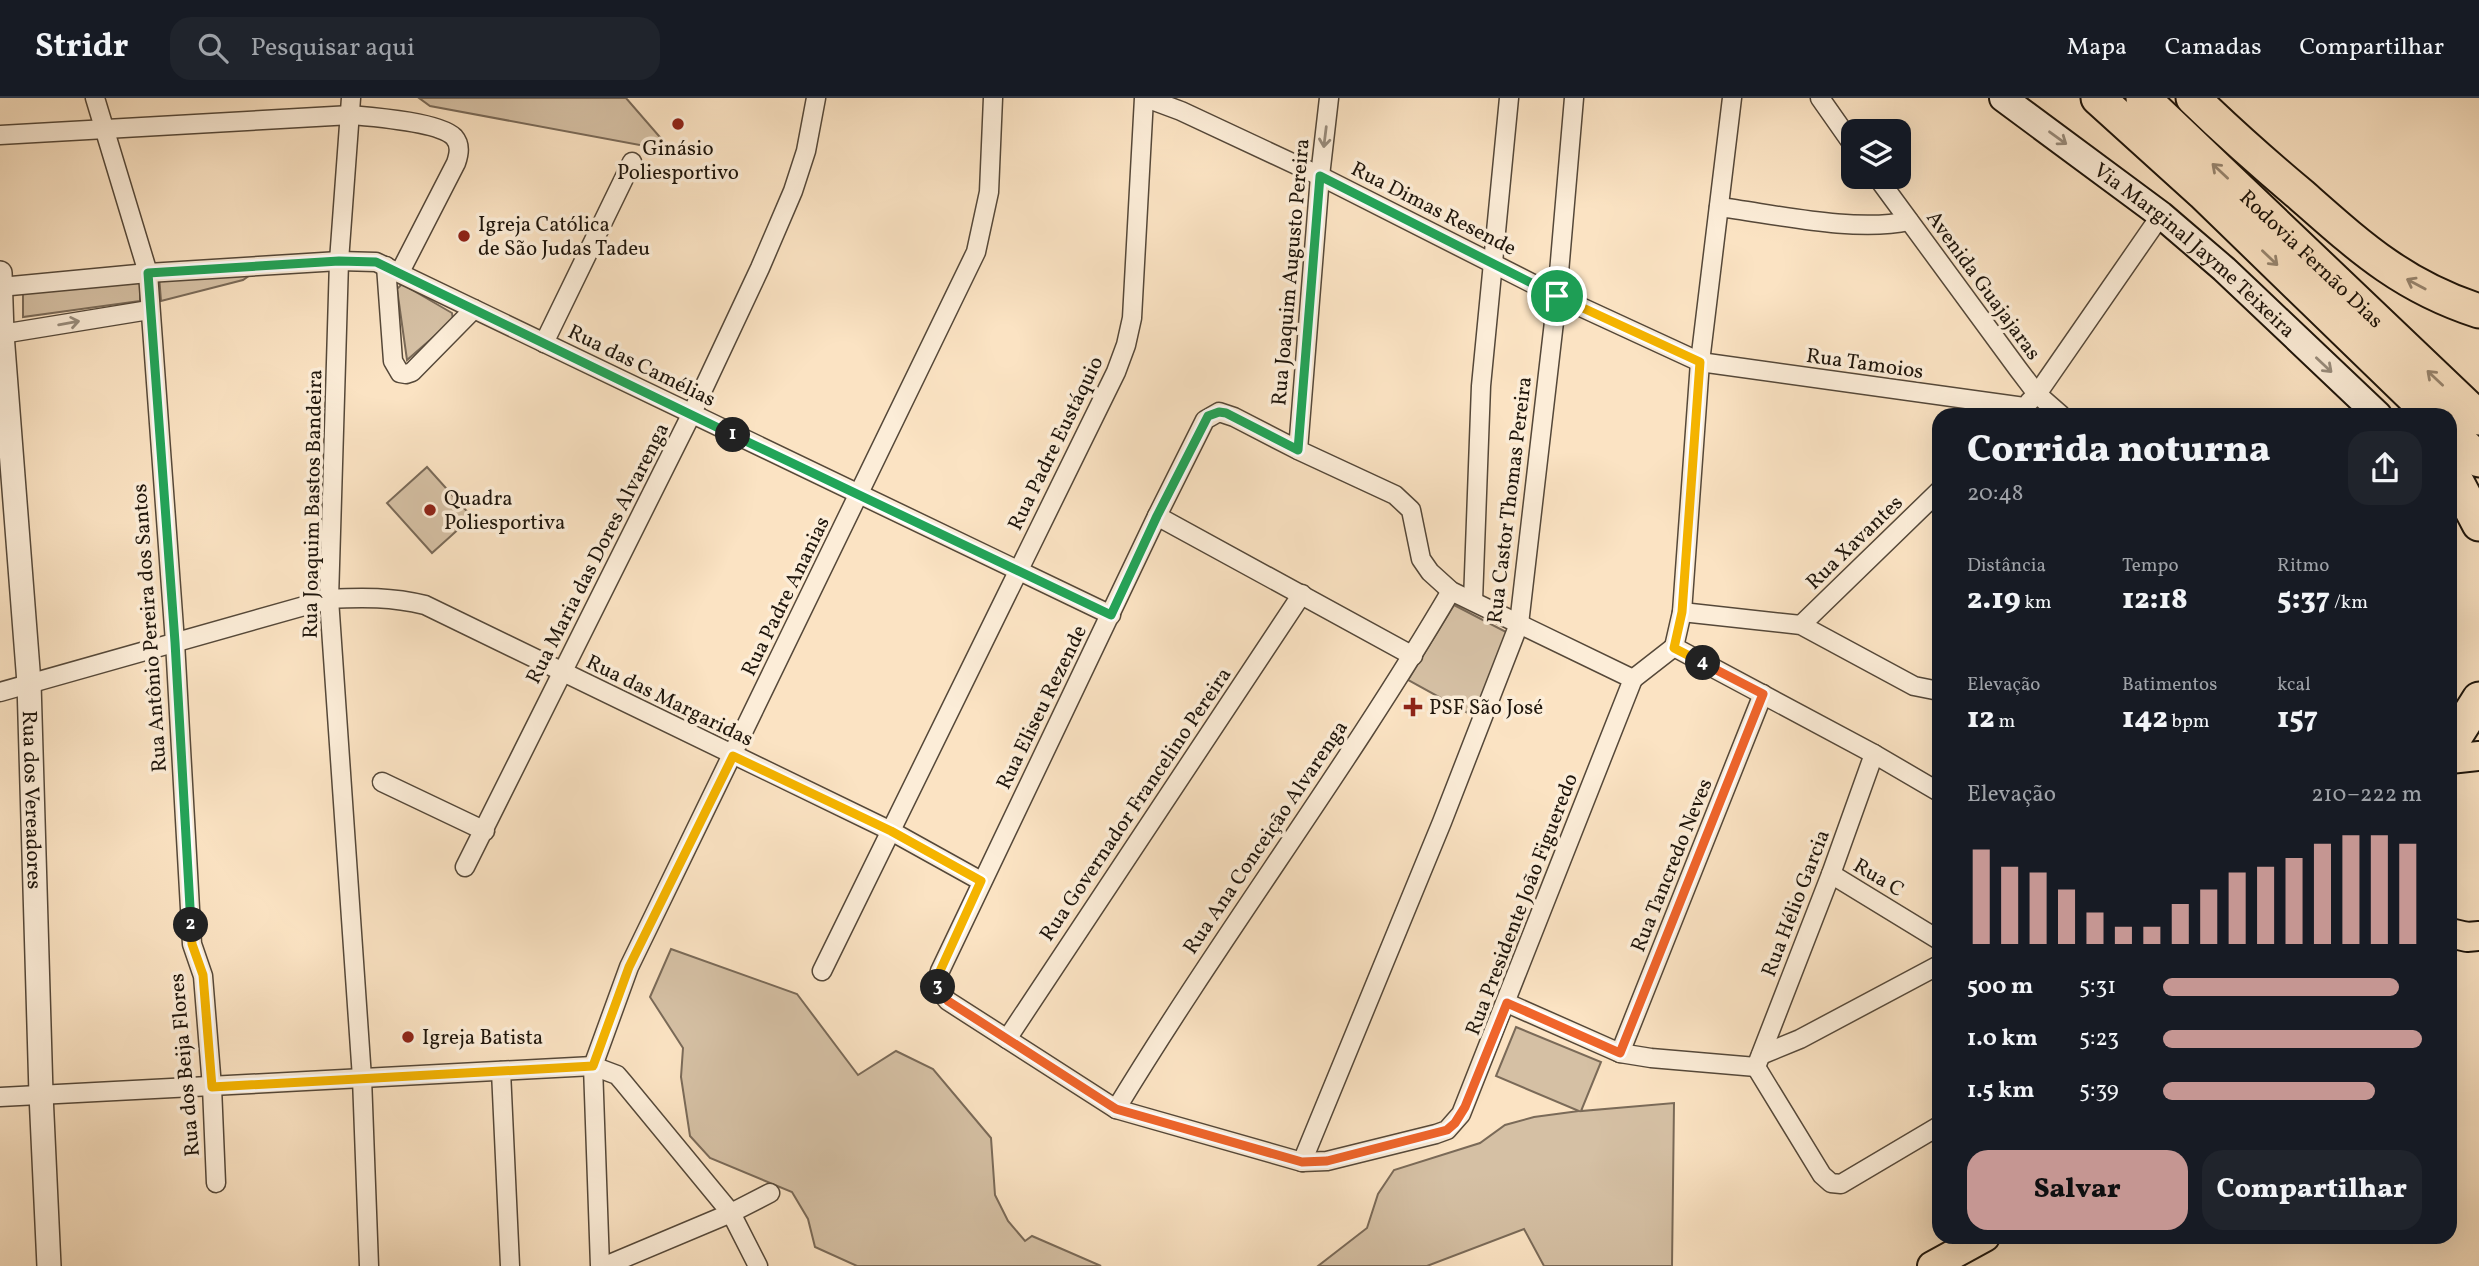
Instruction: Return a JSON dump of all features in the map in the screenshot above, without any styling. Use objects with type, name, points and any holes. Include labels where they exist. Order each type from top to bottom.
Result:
[{"type":"highway","name":"Rodovia Fernão Dias","points":[[2098,98],[2203,193],[2379,344],[2479,418]]},
{"type":"highway","name":"Rodovia Fernão Dias","points":[[2143,98],[2379,344],[2427,408]]},
{"type":"highway","points":[[2193,98],[2368,254],[2407,280],[2444,299],[2479,311]]},
{"type":"highway","points":[[2246,148],[2354,278],[2379,344],[2411,408]]},
{"type":"highway","points":[[2457,439],[2479,460]]},
{"type":"highway","points":[[2457,482],[2477,520]]},
{"type":"highway","points":[[2457,734],[2479,699]]},
{"type":"main road","name":"Via Marginal Jayme Teixeira","points":[[2003,98],[2161,215],[2224,269],[2371,408]]},
{"type":"main road","points":[[2457,497],[2477,520]]},
{"type":"main road","points":[[2457,758],[2479,756]]},
{"type":"main road","points":[[1932,1266],[1972,1244]]},
{"type":"street","name":"Rua Antônio Pereira dos Santos","points":[[94,98],[148,273],[175,642],[192,944]]},
{"type":"street","name":"Rua Maria das Dores Alvarenga","points":[[465,867],[691,415],[760,268],[793,191],[806,151],[816,98]]},
{"type":"street","name":"Rua Padre Ananias","points":[[593,1066],[629,967],[976,252],[989,192],[993,98]]},
{"type":"street","name":"Rua Dimas Resende","points":[[1145,98],[1181,111],[1320,176],[1557,296],[1700,362]]},
{"type":"street","name":"Rua Padre Eustáquio","points":[[822,971],[1020,570],[1116,372],[1126,345],[1132,318],[1145,98]]},
{"type":"street","name":"Rua Joaquim Augusto Pereira","points":[[1298,450],[1320,176],[1329,98]]},
{"type":"street","points":[[1473,601],[1481,386],[1509,98]]},
{"type":"street","name":"Rua Castor Thomas Pereira","points":[[1302,1162],[1520,624],[1557,296],[1574,98]]},
{"type":"street","points":[[1298,450],[1395,495],[1404,502],[1411,510],[1415,523],[1421,559],[1430,572],[1451,590],[1633,679],[1674,648],[1682,612],[1700,362],[1732,98]]},
{"type":"street","points":[[1820,98],[1841,128]]},
{"type":"street","points":[[0,135],[351,106],[432,127],[449,134],[458,145],[456,163],[393,269],[393,361],[398,370],[402,374],[412,372],[474,309]]},
{"type":"street","name":"Rua Joaquim Bastos Bandeira","points":[[351,106],[339,261],[329,599],[362,1078],[369,1266]]},
{"type":"street","points":[[544,343],[632,162]]},
{"type":"street","name":"Avenida Guajajaras","points":[[1886,189],[2038,394],[2053,408]]},
{"type":"street","points":[[1719,206],[1860,225],[1886,226],[1909,221]]},
{"type":"street","points":[[2024,408],[2038,394],[2161,215]]},
{"type":"street","name":"Rua das Camélias","points":[[0,282],[339,261],[376,262],[1111,615]]},
{"type":"street","name":"Rua dos Vereadores","points":[[0,282],[29,683],[49,1266]]},
{"type":"street","points":[[2,334],[149,310]]},
{"type":"street","name":"Rua Tamoios","points":[[1700,362],[2001,408]]},
{"type":"street","name":"Rua Eliseu Rezende","points":[[1007,1039],[948,1001],[938,988],[938,977],[981,881],[1157,516],[1208,416],[1219,412],[1226,413],[1298,450]]},
{"type":"street","name":"Rua Xavantes","points":[[1801,625],[1932,498]]},
{"type":"street","points":[[1157,516],[1413,656]]},
{"type":"street","name":"Rua Ana Conceição Alvarenga","points":[[1116,1109],[1165,1028],[1413,656],[1451,590]]},
{"type":"street","name":"Rua Governador Francelino Pereira","points":[[1007,1039],[1302,594]]},
{"type":"street","name":"Rua das Margaridas","points":[[0,692],[329,599],[371,596],[397,598],[425,605],[562,674],[891,831],[981,881]]},
{"type":"street","points":[[1682,612],[1801,625],[1914,686],[1932,690]]},
{"type":"street","points":[[1674,648],[1874,754],[1932,788]]},
{"type":"street","name":"Rua Presidente João Figueredo","points":[[1302,1162],[1327,1161],[1436,1134],[1455,1123],[1465,1107],[1507,1003],[1633,679]]},
{"type":"street","name":"Rua Tancredo Neves","points":[[1620,1053],[1763,694]]},
{"type":"street","name":"Rua Hélio Garcia","points":[[1758,1061],[1831,874],[1874,754]]},
{"type":"street","points":[[382,782],[485,831]]},
{"type":"street","name":"Rua C","points":[[1831,874],[1932,936]]},
{"type":"street","name":"Rua dos Beija Flores","points":[[192,944],[203,975],[216,1183]]},
{"type":"street","points":[[1507,1003],[1620,1053],[1651,1058],[1758,1061],[1932,969]]},
{"type":"street","points":[[1007,1039],[1116,1109],[1302,1162]]},
{"type":"street","points":[[1758,1061],[1822,1175],[1831,1183],[1841,1184],[1932,1130]]},
{"type":"street","points":[[0,1097],[593,1066],[617,1075],[731,1213],[758,1266]]},
{"type":"street","points":[[593,1066],[603,1266],[731,1213],[770,1192]]},
{"type":"street","points":[[501,1071],[510,1266]]},
{"type":"shaded area","points":[[419,98],[626,98],[672,151],[430,106]]},
{"type":"shaded area","points":[[253,273],[243,280],[161,301],[159,276]]},
{"type":"shaded area","points":[[140,280],[140,301],[23,317],[23,293]]},
{"type":"shaded area","points":[[402,284],[452,313],[453,320],[407,360],[397,289]]},
{"type":"shaded area","name":"Quadra Poliesportiva","points":[[427,467],[472,517],[432,553],[387,503]]},
{"type":"shaded area","points":[[1454,605],[1510,634],[1477,718],[1408,680]]},
{"type":"shaded area","points":[[671,949],[797,994],[858,1075],[896,1051],[933,1069],[991,1138],[995,1195],[1008,1221],[1025,1241],[1032,1236],[1101,1266],[857,1266],[815,1247],[808,1219],[792,1192],[710,1158],[690,1136],[681,1077],[683,1048],[650,997]]},
{"type":"shaded area","points":[[1516,1027],[1601,1062],[1581,1111],[1674,1103],[1672,1266],[1544,1266],[1524,1229],[1427,1266],[1318,1266],[1367,1228],[1378,1194],[1394,1170],[1480,1143],[1505,1125],[1534,1117],[1579,1111],[1496,1076]]},
{"type":"place","name":"Ginásio Poliesportivo","points":[[678,124]]},
{"type":"place","name":"Igreja Católica de São Judas Tadeu","points":[[464,236]]},
{"type":"place","name":"Quadra Poliesportiva","points":[[430,510]]},
{"type":"place","name":"PSF São José","points":[[1413,707]]},
{"type":"place","name":"Igreja Batista","points":[[408,1037]]},
{"type":"route","points":[[1320,176],[1557,296],[1700,362],[1682,612],[1674,648],[1763,694],[1620,1053],[1507,1003],[1465,1107],[1447,1130],[1310,1163],[1116,1109],[941,994],[937,983],[940,971],[981,881],[891,831],[733,756],[629,967],[593,1066],[212,1087],[203,975],[192,944],[175,642],[148,273],[339,261],[376,262],[1111,615],[1208,416],[1219,412],[1226,413],[1298,450],[1320,176]]}]
